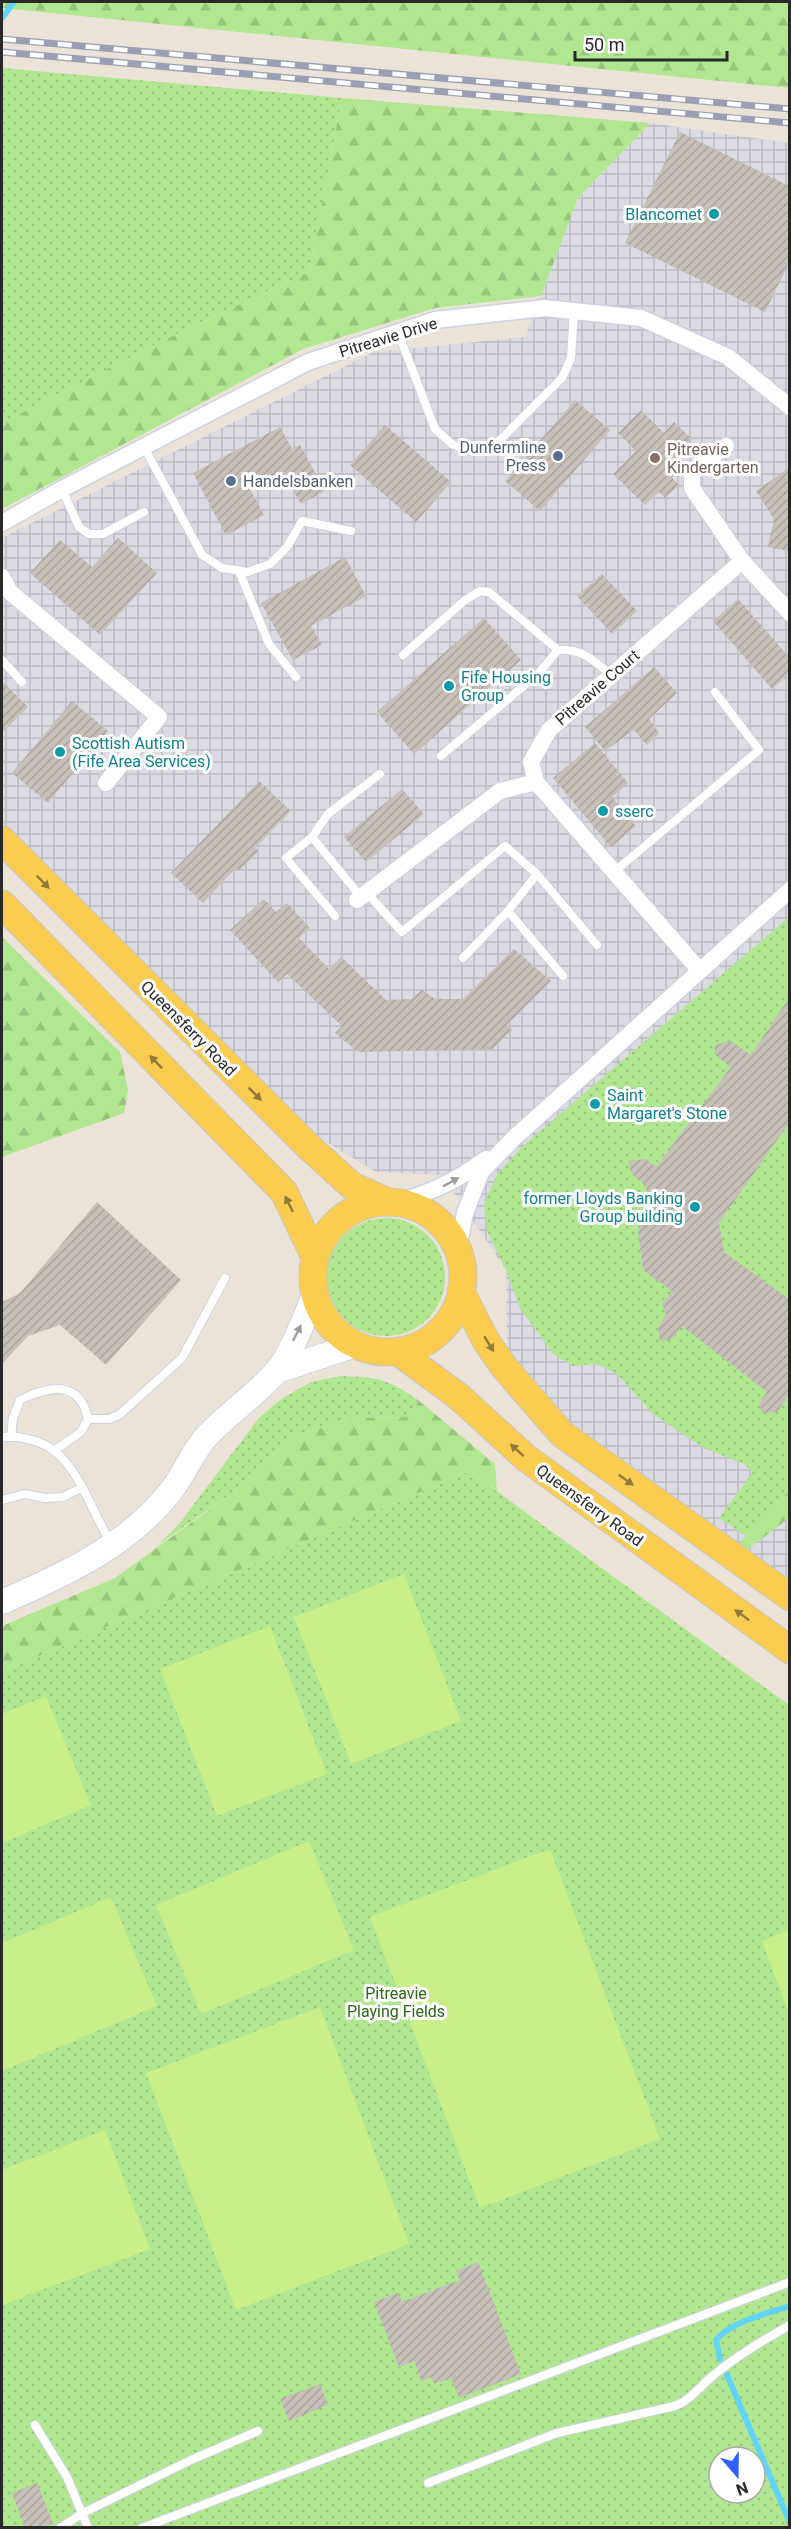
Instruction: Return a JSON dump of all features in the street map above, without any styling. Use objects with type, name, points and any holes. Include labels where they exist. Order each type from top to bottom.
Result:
[{"type":"main road","name":"Queensferry Road","points":[[2,840],[309,1147],[352,1186],[391,1202]]},
{"type":"main road","points":[[2,904],[284,1192],[315,1257]]},
{"type":"main road","points":[[391,1202],[410,1205],[432,1216],[448,1231],[458,1250],[463,1271],[461,1292],[453,1314],[438,1332],[419,1345],[397,1351],[376,1351],[355,1345],[330,1324],[314,1295],[312,1276],[315,1257],[325,1235],[341,1217],[363,1206],[391,1202]]},
{"type":"main road","points":[[461,1292],[486,1341],[504,1367],[562,1434],[789,1597]]},
{"type":"main road","name":"Queensferry Road","points":[[397,1351],[458,1396],[526,1458],[789,1650]]},
{"type":"street","name":"Pitreavie Drive","points":[[2,524],[62,489],[308,362],[435,320],[544,308],[641,318],[728,357],[789,407]]},
{"type":"street","points":[[726,446],[692,471],[692,488],[742,561],[789,613]]},
{"type":"street","name":"Pitreavie Court","points":[[536,782],[531,762],[549,730],[742,561]]},
{"type":"street","points":[[2,577],[10,592],[159,717],[106,783]]},
{"type":"street","points":[[362,897],[500,790],[536,782],[700,971]]},
{"type":"street","points":[[458,1250],[465,1213],[481,1172],[515,1137],[789,890]]},
{"type":"street","points":[[391,1202],[437,1190],[466,1174],[515,1137]]},
{"type":"street","points":[[2,1602],[66,1573],[113,1546],[145,1520],[171,1491],[204,1439],[277,1371],[300,1329],[314,1295]]},
{"type":"street","points":[[277,1371],[355,1345]]},
{"type":"lane","points":[[398,332],[435,429],[452,444],[468,451],[495,445],[562,378],[571,358],[574,311]]},
{"type":"lane","points":[[144,447],[202,555],[222,568],[248,572],[270,564],[287,547],[302,520],[351,531]]},
{"type":"lane","points":[[62,489],[79,527],[89,534],[103,534],[144,512]]},
{"type":"lane","points":[[239,571],[269,644],[296,677]]},
{"type":"lane","points":[[403,655],[464,601],[480,591],[489,592],[558,650],[570,649],[590,657],[611,675]]},
{"type":"lane","points":[[441,756],[538,674],[558,650]]},
{"type":"lane","points":[[2,660],[22,682]]},
{"type":"lane","points":[[614,872],[759,750],[715,692]]},
{"type":"lane","points":[[335,916],[286,858],[312,837],[328,814],[380,774]]},
{"type":"lane","points":[[312,837],[362,897],[402,932],[505,846],[537,874],[597,945]]},
{"type":"lane","points":[[463,958],[508,911],[537,874]]},
{"type":"lane","points":[[508,911],[563,976]]},
{"type":"lane","points":[[88,1419],[109,1419],[119,1415],[182,1358],[225,1278]]},
{"type":"lane","points":[[55,1450],[81,1432],[88,1419],[86,1406],[75,1393],[62,1388],[39,1391],[20,1400],[6,1437],[39,1442],[55,1450],[68,1463],[113,1546]]},
{"type":"lane","points":[[2,1500],[25,1494],[45,1498],[63,1497],[81,1488]]},
{"type":"lane","points":[[142,2528],[789,2282]]},
{"type":"lane","points":[[428,2483],[557,2433],[675,2406],[692,2397],[713,2375],[734,2359],[789,2325]]},
{"type":"lane","points":[[35,2425],[57,2460],[88,2528]]},
{"type":"lane","points":[[60,2528],[83,2513],[191,2460],[258,2431]]},
{"type":"shaded area","points":[[650,123],[789,143],[789,1597],[562,1434],[507,1356],[506,1270],[442,1175],[376,1172],[266,1105],[2,840],[2,538],[374,352],[525,337],[578,198]]},
{"type":"green space","points":[[2,2],[789,2],[789,88],[2,8]]},
{"type":"green space","points":[[2,68],[342,98],[309,272],[168,338],[2,423]]},
{"type":"green space","points":[[342,98],[650,123],[578,198],[541,296],[435,308],[303,349],[2,509],[2,423],[168,338],[309,272]]},
{"type":"green space","points":[[789,917],[789,1490],[746,1536],[719,1518],[753,1472],[744,1464],[704,1448],[653,1414],[618,1375],[597,1364],[573,1366],[554,1355],[520,1308],[506,1270],[487,1231],[484,1204],[498,1173],[523,1146]]},
{"type":"green space","points":[[2,937],[120,1052],[128,1090],[124,1113],[2,1157],[2,1083],[4,1082],[2,1073]]},
{"type":"green space","points":[[386,1218],[409,1222],[428,1235],[441,1254],[445,1277],[441,1300],[428,1319],[409,1332],[386,1336],[363,1332],[344,1319],[331,1300],[327,1277],[331,1254],[344,1235],[363,1222]]},
{"type":"green space","points":[[341,1376],[373,1378],[390,1383],[418,1400],[412,1417],[353,1418],[293,1436],[235,1491],[158,1545],[179,1524],[258,1419],[281,1399],[311,1382]]},
{"type":"green space","points":[[418,1400],[495,1464],[497,1491],[469,1471],[2,1672],[2,1626],[115,1578],[235,1491],[293,1436],[353,1418],[412,1417]]},
{"type":"green space","name":"Pitreavie Playing Fields","points":[[469,1471],[789,1705],[789,2527],[2,2527],[2,1672]]},
{"type":"green space","points":[[789,1490],[789,1518],[736,1558],[729,1554]]},
{"type":"green space","points":[[404,1574],[461,1721],[351,1764],[294,1617]]},
{"type":"green space","points":[[270,1626],[327,1774],[217,1816],[160,1669]]},
{"type":"green space","points":[[46,1696],[91,1805],[2,1843],[2,1714]]},
{"type":"green space","points":[[309,1841],[354,1950],[201,2014],[156,1905]]},
{"type":"green space","points":[[550,1849],[660,2139],[480,2208],[370,1917]]},
{"type":"green space","points":[[111,1897],[157,2006],[2,2071],[2,1943]]},
{"type":"green space","points":[[789,1930],[789,2014],[762,1941]]},
{"type":"green space","points":[[320,2007],[409,2244],[236,2310],[146,2073]]},
{"type":"green space","points":[[105,2130],[150,2249],[2,2305],[2,2170]]},
{"type":"building","name":"Blancomet","points":[[680,132],[789,186],[789,263],[765,312],[625,243]]},
{"type":"building","name":"Dunfermline Press","points":[[575,400],[610,430],[540,511],[505,481]]},
{"type":"building","name":"Pitreavie Kindergarten","points":[[641,410],[664,433],[674,422],[692,439],[677,454],[686,463],[672,478],[679,485],[665,498],[659,492],[645,505],[613,474],[636,451],[618,433]]},
{"type":"building","points":[[385,425],[451,482],[416,522],[350,465]]},
{"type":"building","name":"Handelsbanken","points":[[280,427],[292,449],[300,445],[325,491],[301,504],[283,471],[250,489],[264,515],[226,535],[193,473]]},
{"type":"building","points":[[789,468],[789,551],[768,547],[774,519],[756,491]]},
{"type":"building","points":[[118,538],[157,573],[100,635],[30,573],[60,540],[92,567]]},
{"type":"building","points":[[345,557],[366,596],[311,626],[322,645],[293,660],[261,603]]},
{"type":"building","points":[[602,574],[637,611],[612,634],[577,596]]},
{"type":"building","points":[[738,599],[789,657],[789,674],[772,689],[713,621]]},
{"type":"building","name":"Fife Housing Group","points":[[484,618],[521,660],[414,754],[377,712]]},
{"type":"building","points":[[654,667],[677,693],[649,719],[659,733],[647,745],[634,730],[605,751],[585,727]]},
{"type":"building","points":[[2,681],[28,707],[2,733]]},
{"type":"building","name":"Scottish Autism (Fife Area Services)","points":[[72,701],[108,731],[48,803],[12,773]]},
{"type":"building","name":"sserc","points":[[595,743],[628,783],[612,797],[636,826],[611,847],[553,778]]},
{"type":"building","points":[[259,781],[291,811],[255,848],[259,851],[239,871],[236,868],[203,903],[171,873]]},
{"type":"building","points":[[402,789],[424,814],[366,862],[344,837]]},
{"type":"building","points":[[264,899],[276,912],[287,903],[310,928],[299,938],[329,969],[341,957],[386,1000],[411,999],[422,990],[435,999],[463,999],[514,949],[551,981],[506,1026],[512,1030],[493,1049],[358,1052],[335,1033],[342,1026],[287,974],[278,982],[230,930]]},
{"type":"building","name":"former Lloyds Banking Group building","points":[[789,998],[789,1123],[719,1223],[724,1252],[789,1299],[789,1395],[777,1412],[762,1413],[759,1403],[767,1392],[682,1326],[672,1339],[660,1341],[658,1328],[666,1314],[662,1304],[672,1291],[643,1270],[638,1231],[654,1199],[647,1193],[646,1186],[631,1173],[629,1161],[646,1159],[656,1167],[731,1067],[715,1055],[715,1045],[731,1041],[751,1055]]},
{"type":"building","points":[[97,1202],[181,1280],[106,1365],[60,1325],[28,1336],[2,1364],[2,1302],[20,1293]]},
{"type":"building","points":[[478,2262],[521,2374],[459,2398],[451,2378],[434,2384],[431,2377],[421,2381],[414,2361],[399,2367],[374,2302],[398,2293],[402,2302],[460,2280],[456,2271]]},
{"type":"building","points":[[320,2384],[328,2405],[289,2421],[280,2399]]},
{"type":"building","points":[[37,2483],[53,2523],[41,2528],[25,2528],[12,2493]]},
{"type":"waterway","points":[[2,18],[14,2]]},
{"type":"waterway","points":[[720,2359],[716,2340],[723,2333],[740,2323],[790,2306]]},
{"type":"waterway","points":[[727,2375],[790,2523]]},
{"type":"railway","points":[[2,39],[790,109]]},
{"type":"railway","points":[[2,52],[790,123]]},
{"type":"place","name":"Blancomet","points":[[714,214]]},
{"type":"place","name":"Dunfermline Press","points":[[558,456]]},
{"type":"place","name":"Pitreavie Kindergarten","points":[[655,458]]},
{"type":"place","name":"Handelsbanken","points":[[231,481]]},
{"type":"place","name":"Fife Housing Group","points":[[449,686]]},
{"type":"place","name":"Scottish Autism (Fife Area Services)","points":[[60,752]]},
{"type":"place","name":"sserc","points":[[603,811]]},
{"type":"place","name":"Saint Margaret's Stone","points":[[595,1104]]},
{"type":"place","name":"former Lloyds Banking Group building","points":[[695,1207]]}]
